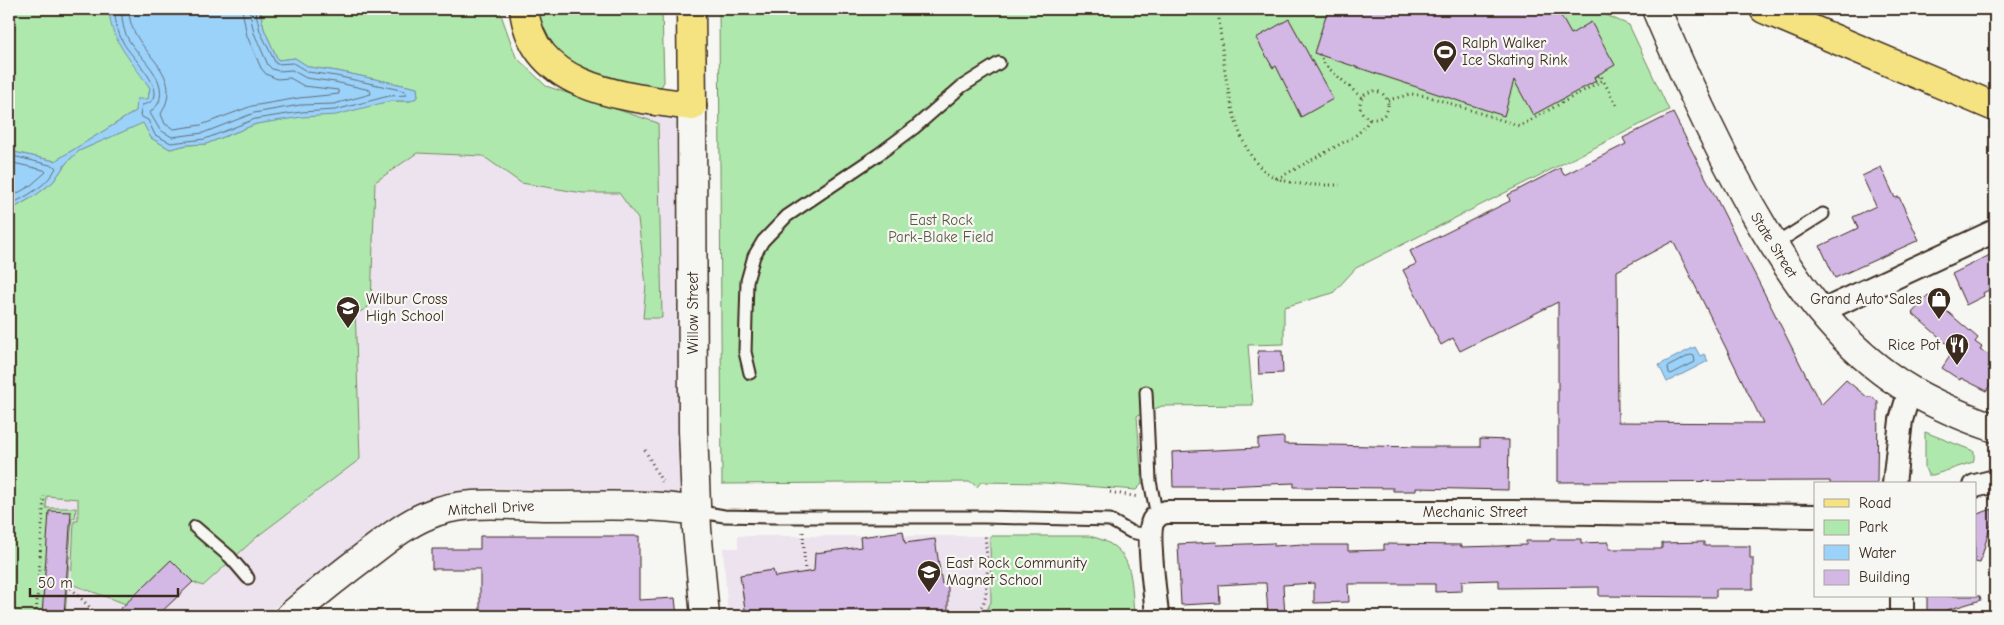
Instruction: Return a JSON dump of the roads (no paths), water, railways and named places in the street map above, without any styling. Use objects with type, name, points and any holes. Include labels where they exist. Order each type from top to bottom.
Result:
[{"type":"main road","points":[[524,9],[529,33],[538,51],[546,61],[581,83],[615,93],[692,106]]},
{"type":"main road","name":"Willow Street","points":[[691,9],[693,431],[696,511],[705,616]]},
{"type":"main road","name":"State Street","points":[[1656,9],[1724,158],[1774,245],[1820,312],[1856,350],[1889,377],[1941,407],[1995,428]]},
{"type":"main road","points":[[1764,9],[1995,107]]},
{"type":"main road","name":"Mitchell Drive","points":[[290,616],[385,541],[427,515],[449,508],[481,506],[666,507],[696,511]]},
{"type":"street","points":[[1820,312],[1995,231]]},
{"type":"street","points":[[1894,482],[1900,420],[1910,390]]},
{"type":"street","points":[[1976,486],[1995,481]]},
{"type":"street","name":"Mechanic Street","points":[[1154,526],[1166,512],[1512,512],[1814,516]]},
{"type":"street","points":[[1154,526],[1157,616]]},
{"type":"street","points":[[1902,598],[1902,616]]},
{"type":"lane","points":[[750,373],[744,352],[747,281],[749,267],[763,241],[787,216],[879,154],[914,128],[962,87],[999,62]]},
{"type":"lane","points":[[1774,245],[1823,214]]},
{"type":"lane","points":[[696,511],[724,516],[984,517],[1110,520],[1131,532],[1154,526],[1146,392]]},
{"type":"lane","points":[[194,527],[230,557],[248,578]]},
{"type":"water","points":[[111,9],[260,9],[264,29],[278,60],[295,58],[309,67],[417,88],[418,97],[410,101],[390,101],[336,115],[302,117],[256,124],[206,144],[187,145],[170,149],[151,138],[143,123],[79,151],[67,162],[53,182],[9,211],[9,151],[55,161],[136,111],[137,99],[148,99],[150,88],[123,50],[112,29]]},
{"type":"water","points":[[1695,347],[1700,356],[1704,354],[1708,361],[1667,382],[1659,365]]},
{"type":"place","name":"Ralph Walker Ice Skating Rink","points":[[1445,73]]},
{"type":"place","name":"Grand Auto Sales","points":[[1939,320]]},
{"type":"place","name":"Wilbur Cross High School","points":[[348,329]]},
{"type":"place","name":"Rice Pot","points":[[1957,366]]},
{"type":"place","name":"East Rock Community Magnet School","points":[[929,593]]},
{"type":"park label","name":"East Rock Park-Blake Field","points":[[941,228]]}]
